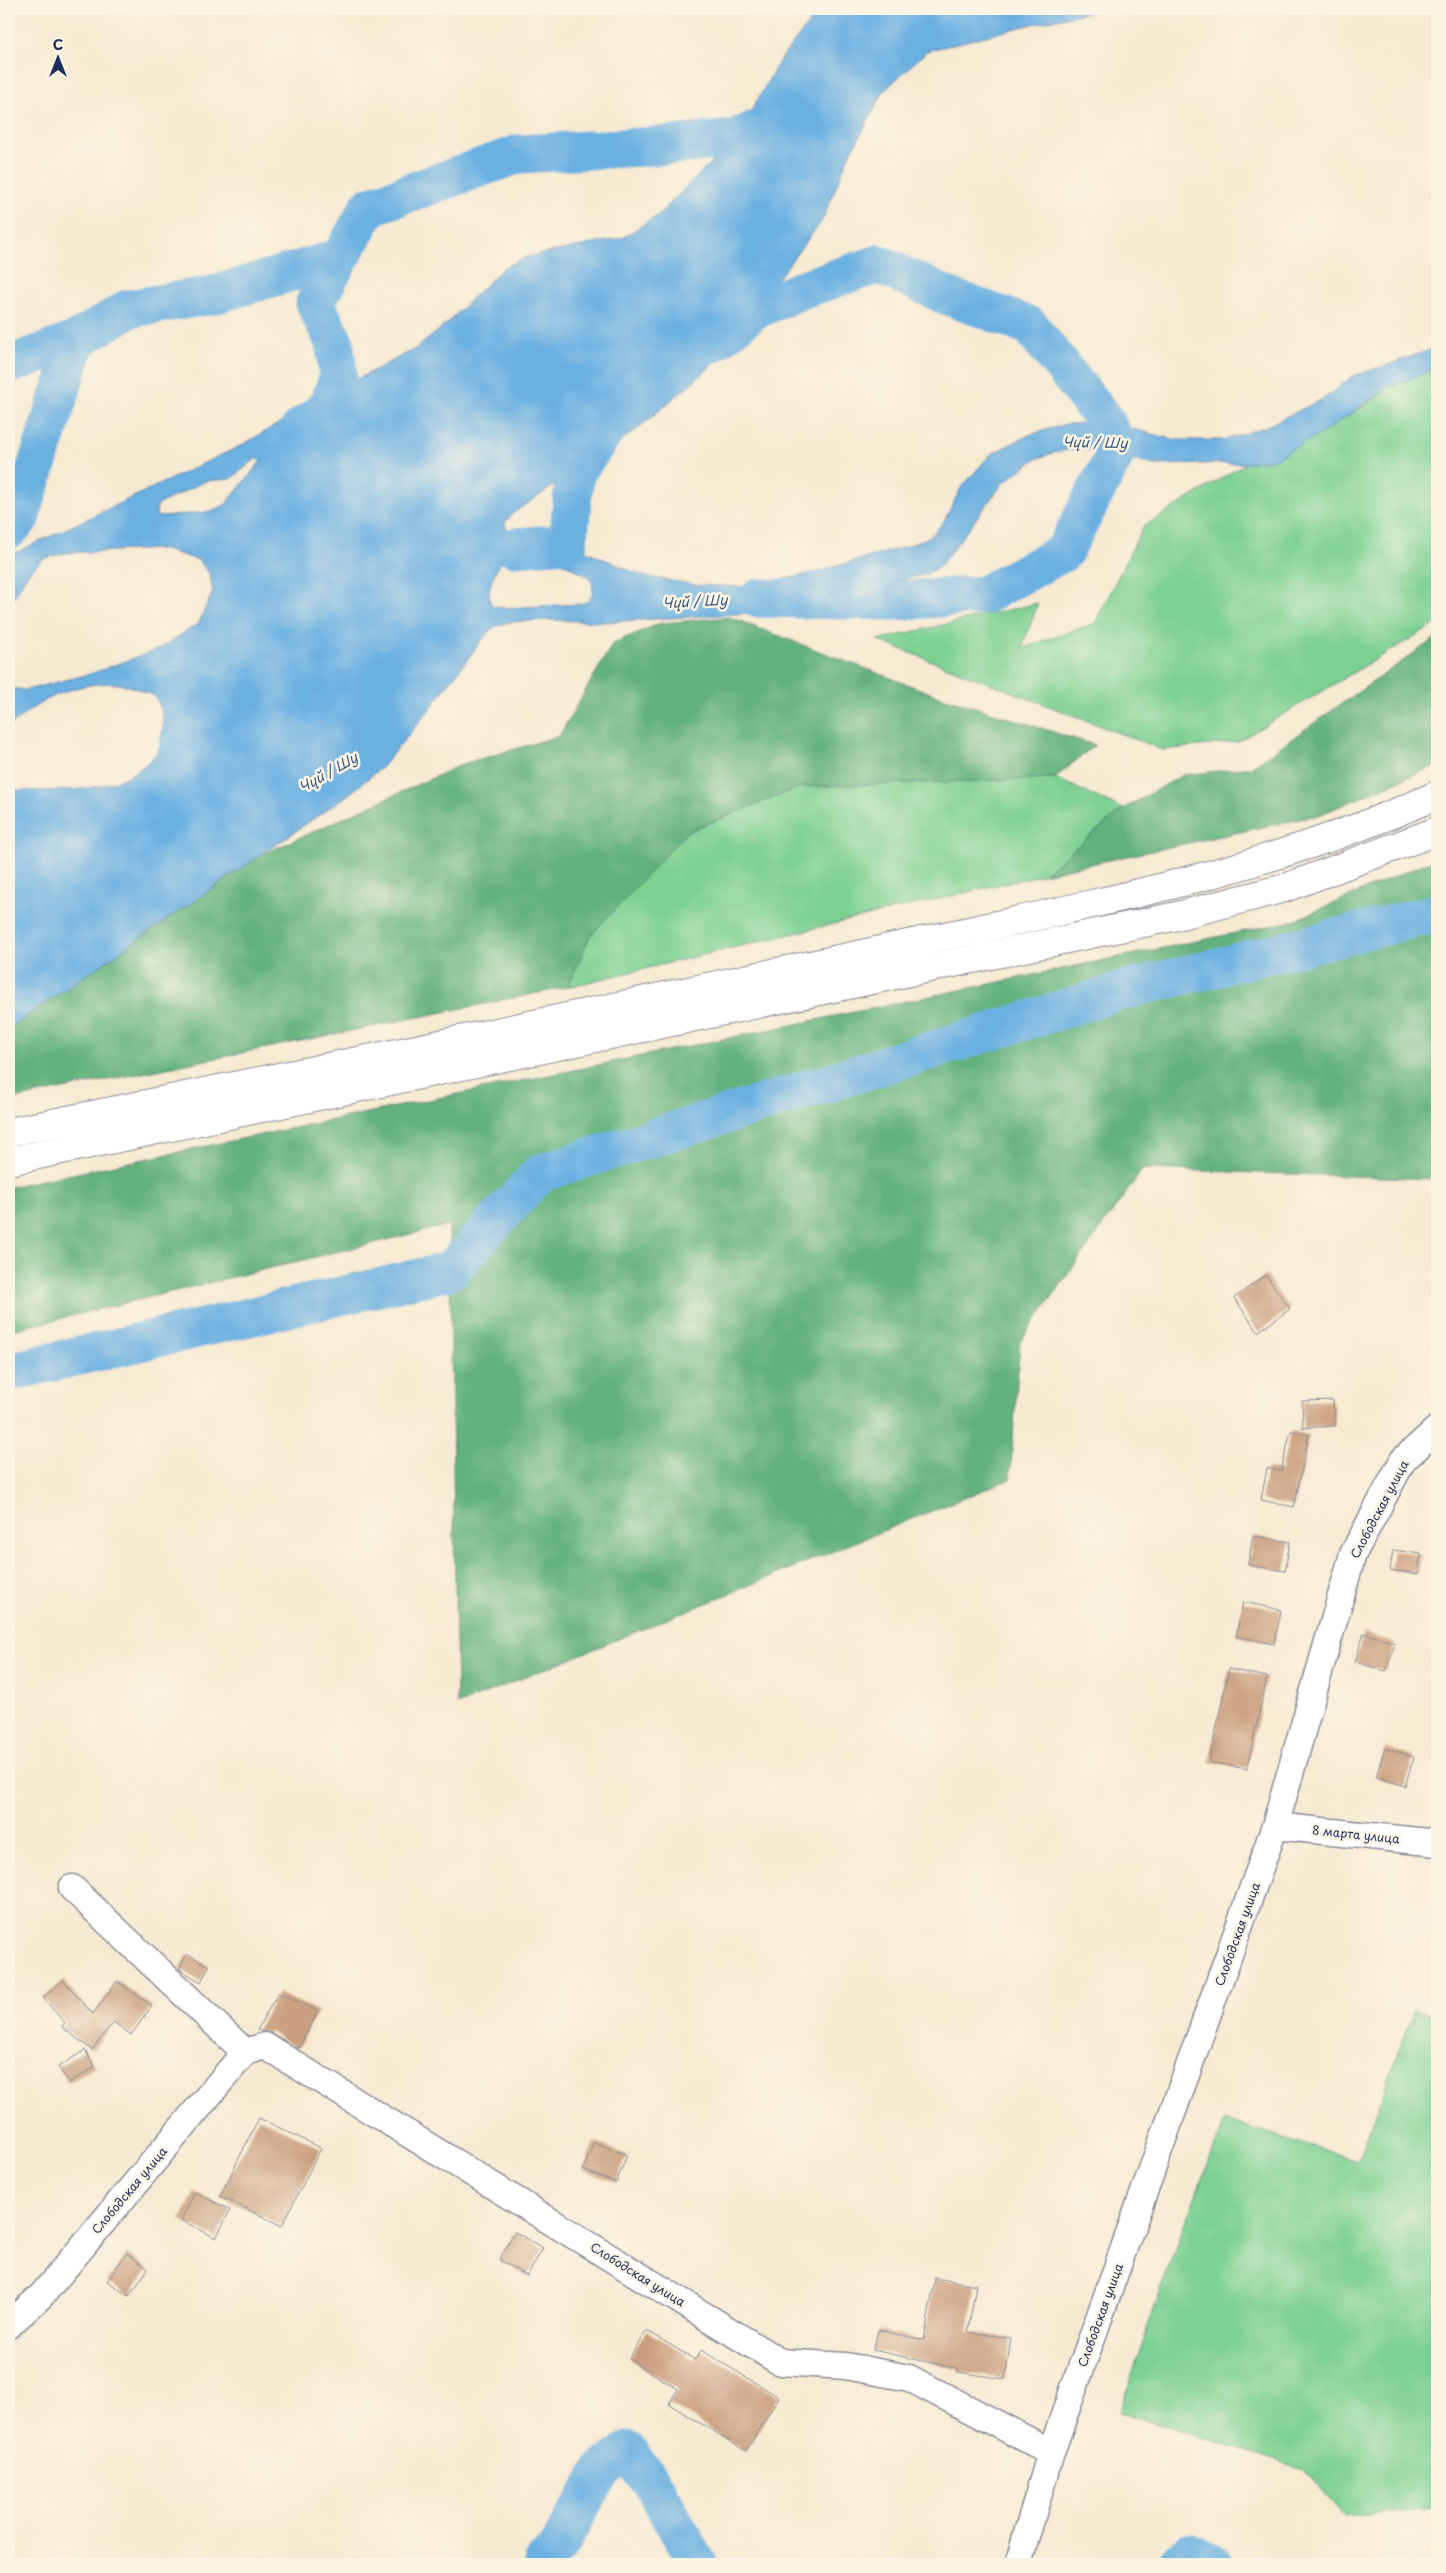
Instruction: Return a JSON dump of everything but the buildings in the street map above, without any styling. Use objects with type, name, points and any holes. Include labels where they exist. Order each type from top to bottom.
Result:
[{"type":"highway","points":[[9,1132],[527,1027],[1160,889],[1274,857],[1387,818],[1437,795]]},
{"type":"highway","points":[[9,1161],[1177,916],[1285,888],[1437,831]]},
{"type":"street","name":"Слободская улица","points":[[1018,2564],[1051,2452],[1275,1826],[1353,1554],[1402,1460],[1437,1429]]},
{"type":"street","name":"8 марта улица","points":[[1275,1826],[1437,1843]]},
{"type":"street","points":[[72,1888],[245,2052]]},
{"type":"street","name":"Слободская улица","points":[[9,2325],[42,2295],[245,2052],[265,2046],[780,2362],[846,2366],[909,2378],[1051,2452]]},
{"type":"green space","points":[[1437,368],[1437,623],[1237,742],[1163,750],[877,640],[1038,603],[1022,648],[1095,623],[1143,527],[1246,463],[1274,459],[1367,404],[1390,387]]},
{"type":"green space","points":[[729,617],[933,694],[1095,745],[1055,778],[800,787],[687,832],[590,936],[568,987],[9,1100],[9,1028],[261,855],[463,764],[559,736],[613,643],[661,623]]},
{"type":"green space","points":[[1437,637],[1437,765],[1319,815],[1044,874],[1123,809],[1183,775],[1251,767]]},
{"type":"green space","points":[[1055,778],[1123,809],[1044,874],[568,987],[590,936],[686,832],[800,787]]},
{"type":"green space","points":[[1437,858],[1437,1179],[1143,1169],[1020,1342],[1010,1479],[457,1705],[449,1225],[9,1331],[9,1187],[1293,921]]},
{"type":"green space","points":[[1414,2010],[1437,2014],[1437,2508],[1344,2516],[1303,2469],[1119,2412],[1175,2248],[1225,2120],[1358,2161]]},
{"type":"water","name":"Чүй / Шу","points":[[820,9],[1104,9],[1033,24],[927,51],[884,91],[847,160],[822,221],[708,369],[635,431],[512,514],[505,523],[507,532],[568,543],[643,576],[697,585],[747,587],[813,573],[908,546],[931,536],[944,521],[961,488],[991,454],[1029,435],[1066,424],[1106,422],[1175,440],[1225,440],[1267,426],[1325,398],[1353,376],[1427,351],[1437,342],[1437,368],[1390,387],[1325,431],[1274,459],[1246,463],[1154,465],[1084,449],[1059,451],[1036,459],[1004,482],[940,566],[926,574],[865,590],[812,599],[769,612],[605,622],[549,620],[509,622],[494,627],[382,767],[348,795],[9,1028],[9,790],[47,791],[87,788],[107,784],[125,777],[142,768],[157,752],[161,741],[163,724],[161,708],[153,695],[124,685],[106,683],[88,685],[53,697],[36,706],[9,728],[9,688],[26,690],[93,673],[159,649],[199,623],[213,591],[209,573],[198,560],[162,549],[64,553],[43,559],[28,573],[9,606],[9,556],[242,445],[334,391],[417,348],[445,325],[503,268],[526,257],[622,238],[657,216],[735,139],[780,60]],"holes":[[[257,458],[261,461],[226,504],[213,511],[163,517],[156,516],[157,506],[163,502],[206,481],[231,479]],[[521,552],[545,553],[589,577],[593,589],[589,601],[580,604],[505,608],[492,606],[489,595],[490,588],[498,567],[506,558]]]},
{"type":"waterway","points":[[300,428],[315,418],[329,404],[338,379],[335,344],[315,303],[369,207],[519,154],[675,145],[735,139],[783,116]]},
{"type":"waterway","points":[[9,530],[20,518],[77,340],[128,309],[213,295],[340,258]]},
{"type":"waterway","name":"Чүй / Шу","points":[[713,343],[755,310],[803,289],[879,264],[945,295],[1030,326],[1106,422],[1115,441],[1114,457],[1064,552],[984,595],[894,601],[758,598]]},
{"type":"waterway","points":[[9,365],[77,340]]},
{"type":"waterway","points":[[514,547],[568,543],[575,473],[607,429]]},
{"type":"waterway","points":[[9,1372],[450,1271],[540,1173],[1121,991],[1437,913]]},
{"type":"waterway","points":[[543,2564],[560,2544],[603,2469],[628,2451],[655,2489],[698,2564]]},
{"type":"waterway","points":[[1175,2564],[1190,2552],[1214,2564]]}]
